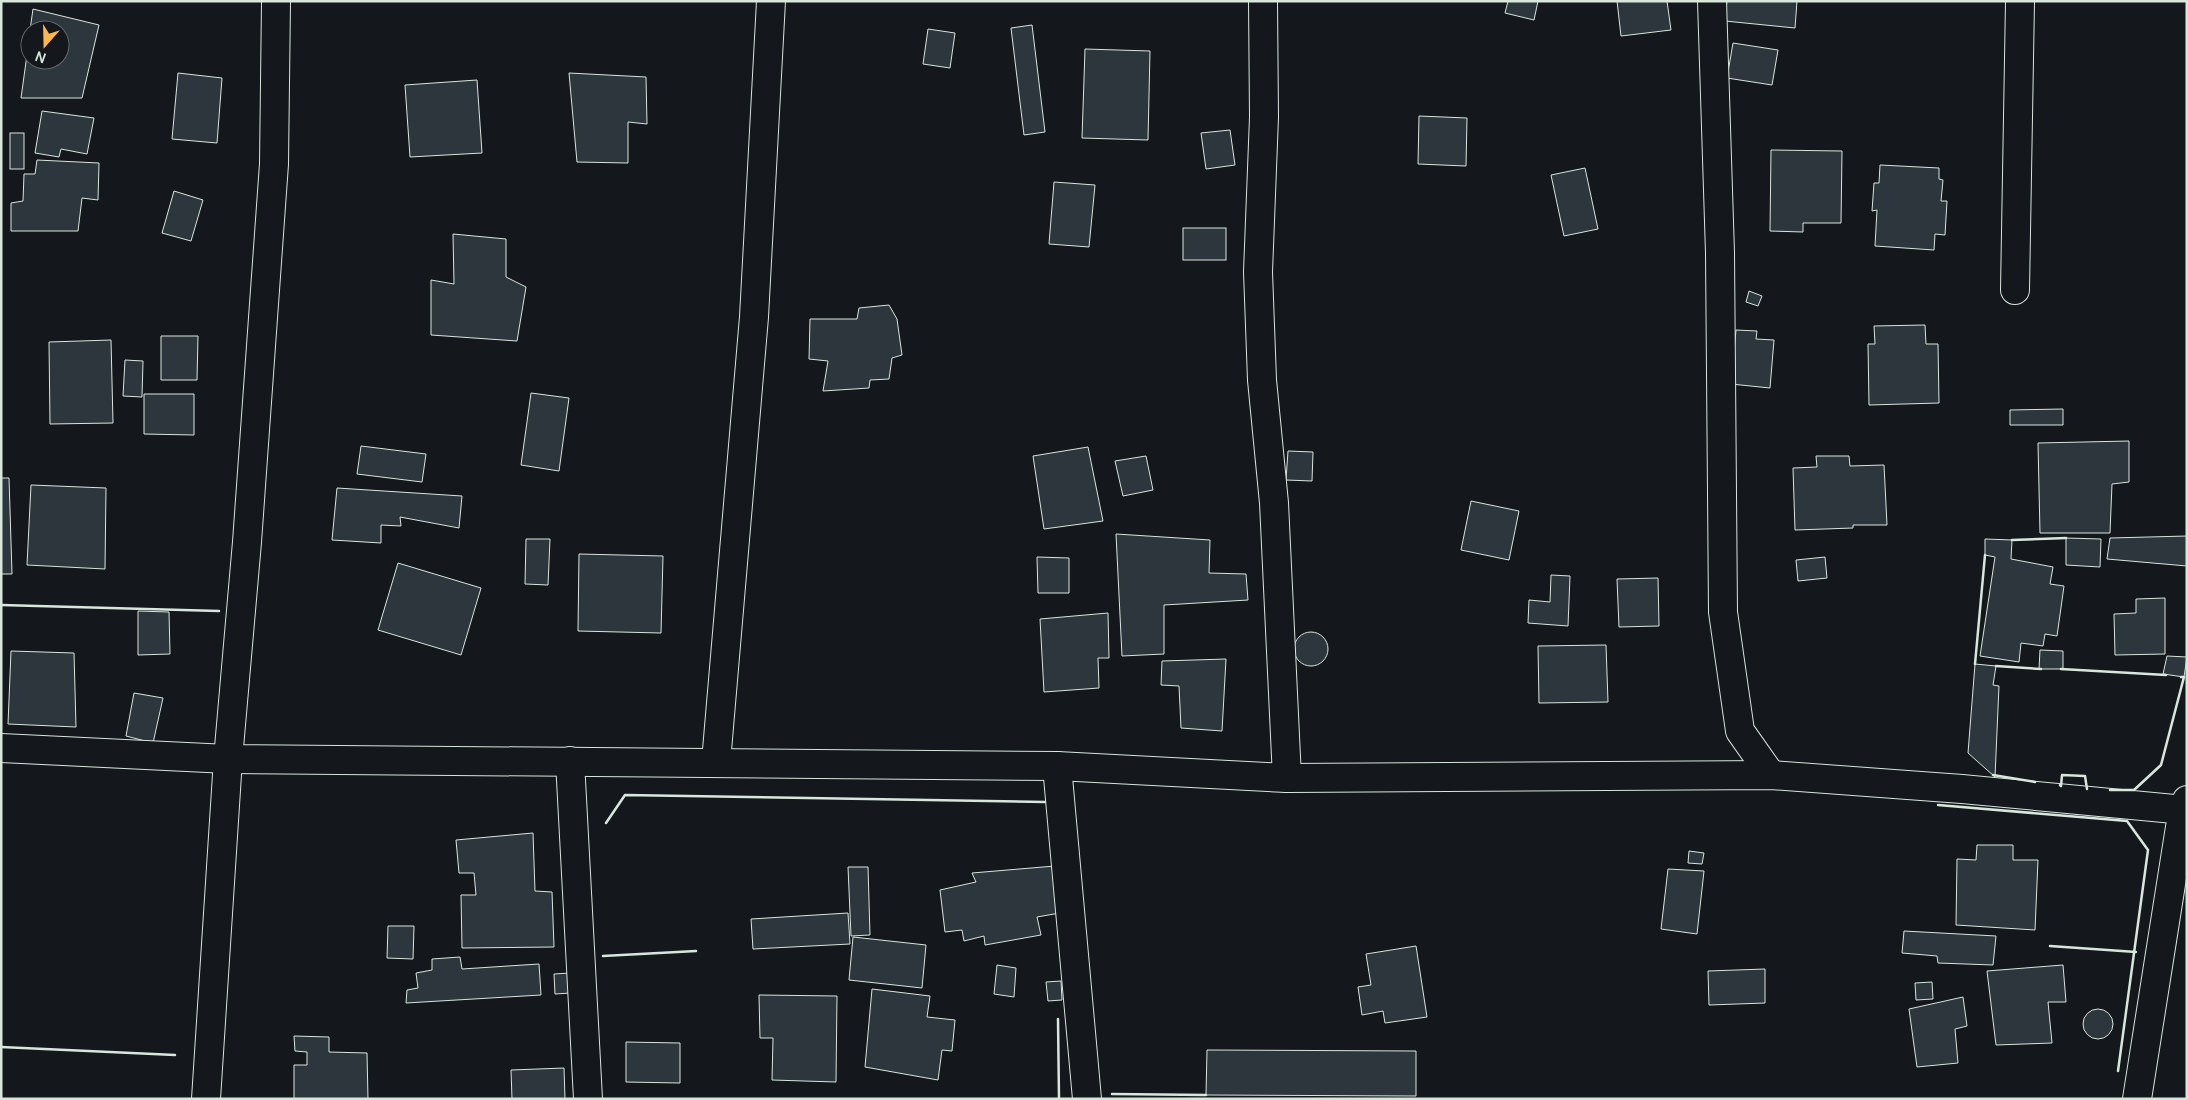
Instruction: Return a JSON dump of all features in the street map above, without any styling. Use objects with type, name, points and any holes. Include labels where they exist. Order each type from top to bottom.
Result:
[{"type":"street","points":[[206,1099],[228,759],[247,542],[274,164],[276,1]]},
{"type":"street","points":[[716,762],[754,316],[771,1]]},
{"type":"street","points":[[1263,1],[1264,117],[1258,272],[1262,380],[1274,504],[1287,778]]},
{"type":"street","points":[[1712,1],[1720,253],[1723,612],[1740,731],[1771,775]]},
{"type":"street","points":[[2015,290],[2020,1]]},
{"type":"street","points":[[1,748],[228,759],[1057,766],[1287,778],[1771,775],[1962,789],[2185,816],[2137,1099]]},
{"type":"street","points":[[570,761],[588,1099]]},
{"type":"street","points":[[1057,766],[1087,1099]]},
{"type":"building","points":[[1508,1],[1538,1],[1534,20],[1505,13]]},
{"type":"building","points":[[1617,1],[1667,1],[1671,30],[1621,36]]},
{"type":"building","points":[[1727,1],[1797,1],[1795,28],[1725,21]]},
{"type":"building","points":[[33,9],[99,25],[82,98],[21,98],[25,70],[70,70],[70,20],[31,20]]},
{"type":"building","points":[[1032,25],[1045,132],[1024,135],[1011,28]]},
{"type":"building","points":[[928,29],[955,33],[950,68],[923,64]]},
{"type":"building","points":[[1733,43],[1778,50],[1772,85],[1727,78]]},
{"type":"building","points":[[1085,49],[1150,51],[1148,140],[1082,138]]},
{"type":"building","points":[[178,73],[222,78],[217,143],[172,139]]},
{"type":"building","points":[[569,73],[646,77],[647,124],[628,122],[628,163],[577,162]]},
{"type":"building","points":[[477,80],[482,153],[410,157],[405,85]]},
{"type":"building","points":[[42,111],[94,118],[87,154],[61,149],[59,157],[35,153]]},
{"type":"building","points":[[1419,116],[1467,118],[1466,166],[1418,164]]},
{"type":"building","points":[[1230,130],[1235,165],[1206,169],[1201,133]]},
{"type":"building","points":[[10,133],[24,133],[24,169],[10,169]]},
{"type":"building","points":[[1771,150],[1842,151],[1841,223],[1803,223],[1803,232],[1770,231]]},
{"type":"building","points":[[37,160],[99,163],[98,200],[82,198],[78,231],[11,231],[11,203],[23,201],[24,174],[35,174]]},
{"type":"building","points":[[1880,165],[1939,168],[1939,179],[1943,180],[1941,201],[1947,201],[1945,235],[1935,234],[1934,250],[1875,246],[1877,210],[1872,211],[1874,183],[1879,183]]},
{"type":"building","points":[[1585,168],[1598,229],[1564,236],[1551,175]]},
{"type":"building","points":[[1054,182],[1095,185],[1089,247],[1049,244]]},
{"type":"building","points":[[174,191],[203,200],[191,241],[162,233]]},
{"type":"building","points":[[1183,228],[1226,228],[1226,260],[1183,260]]},
{"type":"building","points":[[453,234],[506,239],[506,277],[526,287],[517,341],[431,335],[431,280],[454,284]]},
{"type":"building","points":[[1749,291],[1762,296],[1758,306],[1746,302]]},
{"type":"building","points":[[889,305],[897,319],[902,355],[892,358],[889,379],[870,380],[869,388],[823,391],[828,361],[809,359],[810,319],[857,319],[859,308]]},
{"type":"building","points":[[1925,325],[1926,344],[1938,344],[1939,403],[1869,405],[1868,344],[1875,344],[1874,326]]},
{"type":"building","points":[[1736,330],[1757,331],[1756,339],[1774,340],[1770,388],[1731,384]]},
{"type":"building","points":[[161,336],[198,336],[197,380],[161,380]]},
{"type":"building","points":[[111,340],[113,423],[50,424],[49,342]]},
{"type":"building","points":[[125,360],[143,361],[142,397],[123,396]]},
{"type":"building","points":[[531,393],[569,398],[559,471],[521,465]]},
{"type":"building","points":[[144,394],[194,394],[194,435],[144,434]]},
{"type":"building","points":[[2063,409],[2063,425],[2010,425],[2010,410]]},
{"type":"building","points":[[2129,441],[2129,482],[2112,484],[2110,533],[2040,533],[2038,443]]},
{"type":"building","points":[[361,446],[426,454],[422,482],[357,474]]},
{"type":"building","points":[[1088,447],[1103,521],[1044,529],[1033,456]]},
{"type":"building","points":[[1288,451],[1313,452],[1312,481],[1286,480]]},
{"type":"building","points":[[1146,456],[1153,490],[1123,496],[1115,461]]},
{"type":"building","points":[[1816,456],[1849,456],[1850,466],[1884,465],[1887,525],[1853,525],[1853,528],[1795,530],[1793,468],[1817,467]]},
{"type":"building","points":[[1,478],[9,478],[12,574],[1,574]]},
{"type":"building","points":[[31,485],[106,488],[105,569],[27,565]]},
{"type":"building","points":[[337,488],[462,496],[459,528],[400,517],[401,526],[381,525],[381,543],[332,540]]},
{"type":"building","points":[[1471,501],[1519,511],[1509,560],[1461,550]]},
{"type":"building","points":[[1116,534],[1210,540],[1209,573],[1246,574],[1248,600],[1164,605],[1164,654],[1122,656]]},
{"type":"building","points":[[2187,536],[2187,566],[2107,559],[2110,538]]},
{"type":"building","points":[[2066,538],[2101,539],[2100,567],[2066,565]]},
{"type":"building","points":[[526,539],[550,539],[548,585],[525,584]]},
{"type":"building","points":[[1985,539],[2012,540],[2011,559],[2053,567],[2050,584],[2064,586],[2057,636],[2045,634],[2043,646],[2021,643],[2019,662],[1980,656],[1995,557],[1985,555]]},
{"type":"building","points":[[579,554],[663,556],[661,633],[578,631]]},
{"type":"building","points":[[1037,557],[1069,558],[1069,593],[1038,593]]},
{"type":"building","points":[[1825,557],[1827,578],[1798,581],[1796,560]]},
{"type":"building","points":[[398,563],[481,588],[461,655],[378,630]]},
{"type":"building","points":[[1551,575],[1570,576],[1568,626],[1528,623],[1529,600],[1550,602]]},
{"type":"building","points":[[1658,578],[1659,626],[1619,627],[1617,579]]},
{"type":"building","points":[[2165,598],[2165,654],[2115,655],[2114,614],[2136,613],[2136,599]]},
{"type":"building","points":[[138,611],[169,612],[170,654],[138,655]]},
{"type":"building","points":[[1108,613],[1109,658],[1098,658],[1099,688],[1044,692],[1040,619]]},
{"type":"building","points":[[1311,632],[1318,633],[1323,637],[1327,642],[1327,656],[1323,661],[1318,665],[1311,666],[1304,665],[1299,661],[1295,656],[1294,649],[1295,642],[1299,637],[1304,633]]},
{"type":"building","points":[[1606,645],[1608,702],[1539,703],[1538,646]]},
{"type":"building","points":[[2040,650],[2063,651],[2063,669],[2039,669]]},
{"type":"building","points":[[11,651],[74,653],[76,727],[8,724]]},
{"type":"building","points":[[2167,656],[2187,657],[2184,677],[2163,674]]},
{"type":"building","points":[[1226,659],[1222,731],[1181,728],[1179,686],[1161,685],[1162,661]]},
{"type":"building","points":[[1975,664],[1996,666],[1993,685],[1999,686],[1995,777],[1968,753]]},
{"type":"building","points":[[134,693],[163,698],[153,743],[126,736]]},
{"type":"building","points":[[533,833],[535,891],[552,892],[554,947],[462,948],[461,895],[476,895],[474,873],[459,873],[456,840]]},
{"type":"building","points":[[1977,845],[2013,845],[2013,860],[2038,860],[2035,930],[1956,925],[1957,859],[1976,860]]},
{"type":"building","points":[[1689,851],[1704,853],[1702,864],[1688,863]]},
{"type":"building","points":[[1055,866],[1060,913],[1037,917],[1041,935],[985,945],[984,936],[964,941],[962,930],[945,932],[940,890],[976,882],[972,873]]},
{"type":"building","points":[[848,867],[868,867],[870,935],[851,936]]},
{"type":"building","points":[[1668,869],[1704,871],[1697,934],[1661,929]]},
{"type":"building","points":[[848,913],[850,944],[753,949],[751,919]]},
{"type":"building","points":[[388,926],[414,926],[413,959],[387,958]]},
{"type":"building","points":[[1904,931],[1996,936],[1993,965],[1938,963],[1937,956],[1902,953]]},
{"type":"building","points":[[853,937],[926,945],[922,988],[849,980]]},
{"type":"building","points":[[1416,946],[1427,1017],[1385,1023],[1383,1011],[1362,1015],[1358,987],[1371,985],[1366,954]]},
{"type":"building","points":[[460,957],[462,969],[539,964],[541,995],[406,1003],[407,990],[418,988],[416,973],[432,970],[432,959]]},
{"type":"building","points":[[997,965],[1016,968],[1014,997],[994,994]]},
{"type":"building","points":[[2063,965],[2066,1002],[2048,1002],[2052,1043],[1996,1045],[1987,971]]},
{"type":"building","points":[[1765,969],[1765,1003],[1709,1005],[1708,971]]},
{"type":"building","points":[[570,973],[571,993],[555,994],[554,974]]},
{"type":"building","points":[[1061,981],[1062,1000],[1048,1001],[1046,982]]},
{"type":"building","points":[[1932,982],[1933,999],[1916,1000],[1915,983]]},
{"type":"building","points":[[872,989],[930,996],[927,1017],[955,1020],[952,1051],[942,1050],[938,1080],[865,1067]]},
{"type":"building","points":[[759,995],[837,996],[836,1082],[772,1080],[773,1038],[760,1038]]},
{"type":"building","points":[[1963,997],[1967,1026],[1955,1029],[1958,1063],[1917,1067],[1909,1009]]},
{"type":"building","points":[[2098,1009],[2104,1010],[2112,1018],[2112,1030],[2104,1038],[2098,1039],[2092,1038],[2084,1030],[2083,1024],[2084,1018],[2092,1010]]},
{"type":"building","points":[[294,1036],[329,1037],[329,1052],[367,1053],[368,1099],[294,1099],[294,1065],[307,1065],[307,1052],[295,1051]]},
{"type":"building","points":[[626,1042],[680,1043],[680,1083],[626,1082]]},
{"type":"building","points":[[1207,1050],[1416,1051],[1416,1096],[1206,1095]]},
{"type":"building","points":[[564,1068],[565,1099],[512,1099],[511,1070]]},
{"type":"wall","points":[[2012,540],[2066,538]]},
{"type":"wall","points":[[1975,664],[1985,555]]},
{"type":"wall","points":[[1,605],[219,611]]},
{"type":"wall","points":[[1996,666],[2041,669]]},
{"type":"wall","points":[[2061,669],[2166,675]]},
{"type":"wall","points":[[2110,790],[2134,790],[2161,765],[2184,677],[2181,677]]},
{"type":"wall","points":[[1993,775],[2035,782]]},
{"type":"wall","points":[[2060,785],[2062,775],[2085,776],[2087,789]]},
{"type":"wall","points":[[606,823],[625,795],[1045,802]]},
{"type":"wall","points":[[1938,805],[2127,821],[2148,850],[2118,1071]]},
{"type":"wall","points":[[2050,946],[2136,952]]},
{"type":"wall","points":[[603,956],[696,951]]},
{"type":"wall","points":[[1058,1019],[1059,1099]]},
{"type":"wall","points":[[1,1047],[175,1055]]},
{"type":"wall","points":[[1112,1094],[1206,1095]]}]
